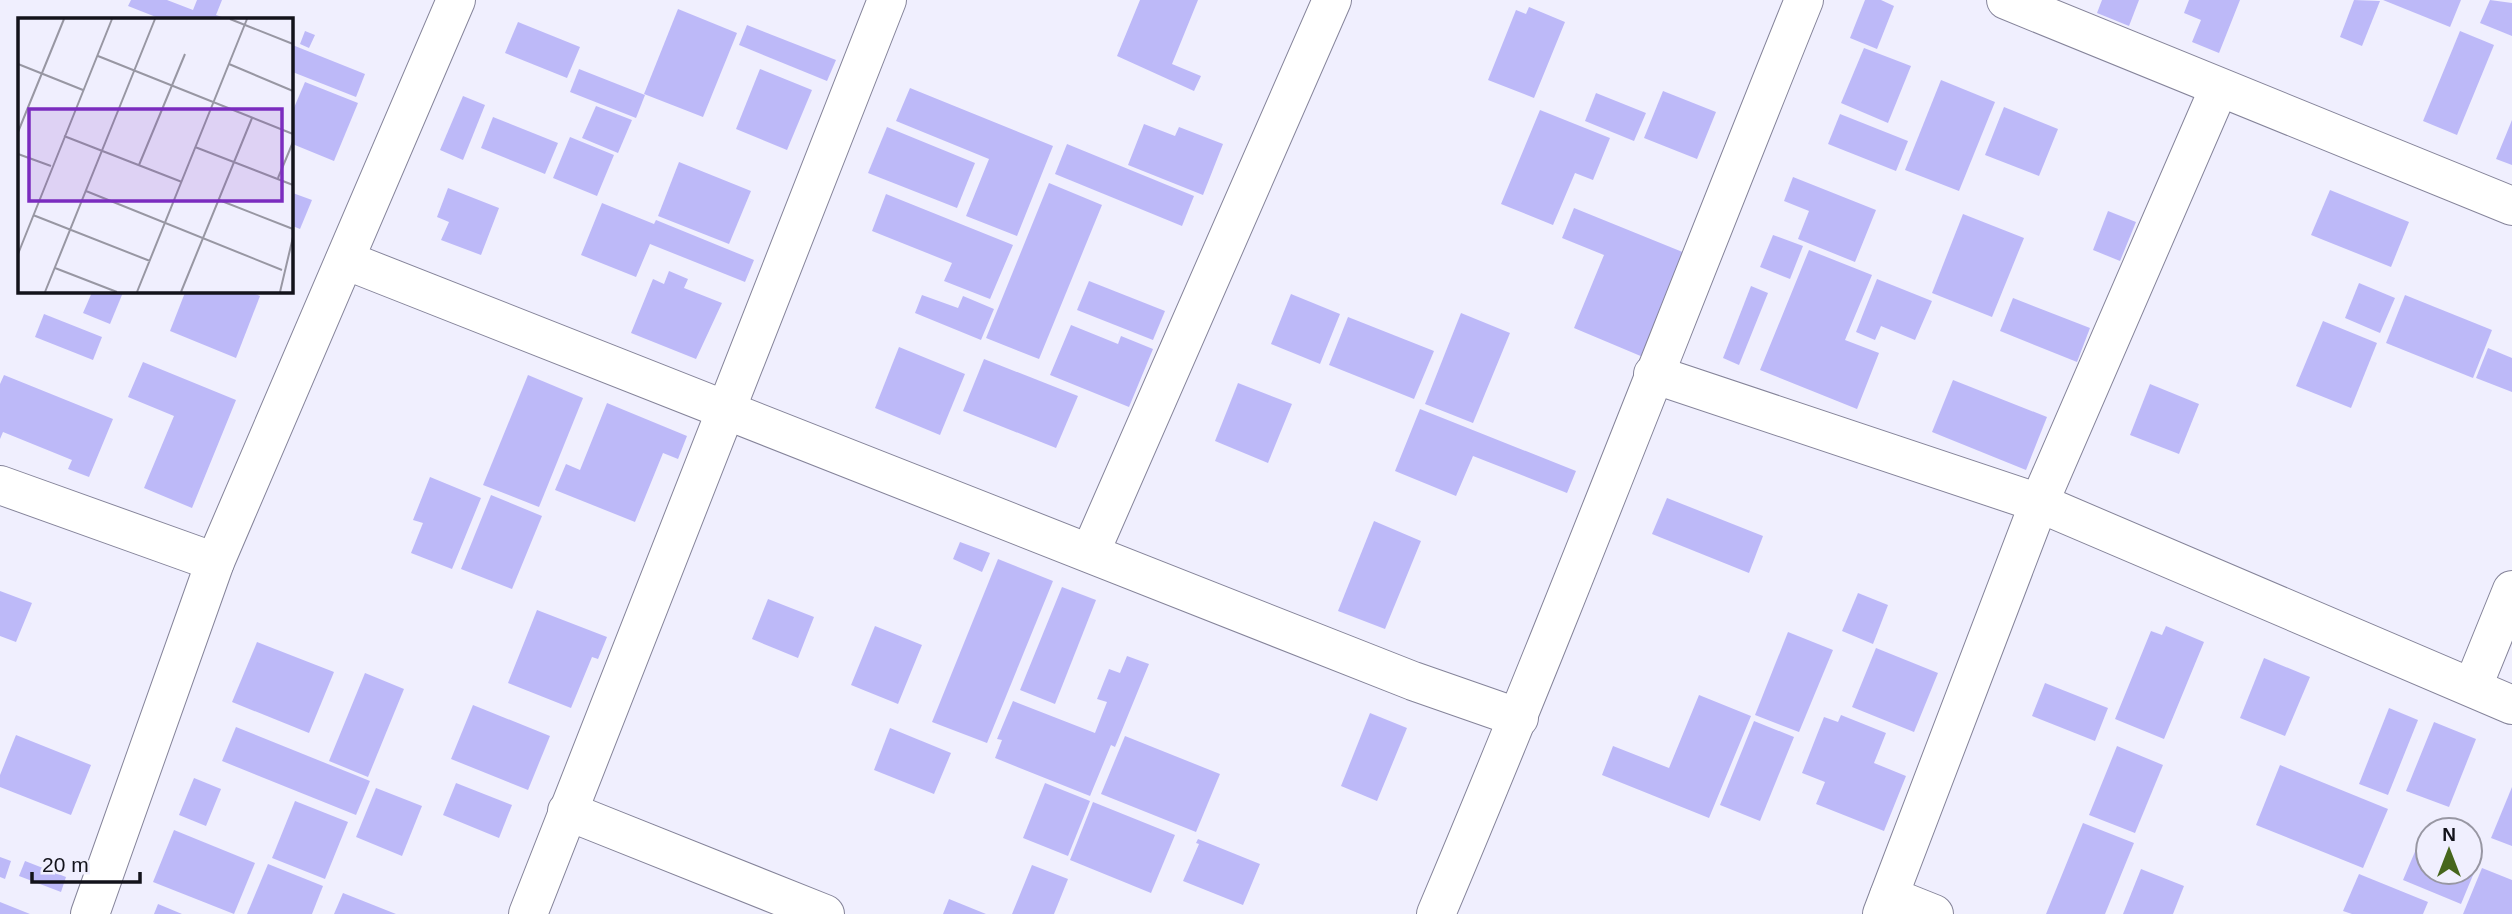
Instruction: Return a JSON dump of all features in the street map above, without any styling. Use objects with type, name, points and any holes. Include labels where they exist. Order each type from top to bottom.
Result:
[{"type":"street","points":[[90,914],[215,562],[456,0]]},
{"type":"street","points":[[528,914],[728,411],[887,0]]},
{"type":"street","points":[[1090,553],[1332,0]]},
{"type":"street","points":[[1436,914],[1519,718],[1653,374],[1804,0]]},
{"type":"street","points":[[2006,0],[2512,206]]},
{"type":"street","points":[[1934,914],[1886,905],[2039,503],[2219,88]]},
{"type":"street","points":[[345,260],[1413,681],[1519,718]]},
{"type":"street","points":[[1653,374],[2039,503],[2473,686],[2512,705]]},
{"type":"street","points":[[0,485],[215,562]]},
{"type":"street","points":[[2473,686],[2512,590]]},
{"type":"street","points":[[568,811],[825,914]]},
{"type":"building","points":[[131,0],[167,0],[193,10],[197,0],[222,0],[216,15],[225,18],[158,18],[128,6]]},
{"type":"building","points":[[1140,0],[1198,0],[1172,64],[1201,76],[1194,91],[1117,56]]},
{"type":"building","points":[[1865,0],[1881,0],[1894,6],[1877,49],[1850,38]]},
{"type":"building","points":[[2102,0],[2139,0],[2129,26],[2097,13]]},
{"type":"building","points":[[2189,0],[2240,0],[2219,53],[2192,42],[2201,20],[2184,13]]},
{"type":"building","points":[[2354,0],[2380,1],[2362,46],[2340,37]]},
{"type":"building","points":[[2383,0],[2461,0],[2450,27]]},
{"type":"building","points":[[2490,0],[2512,3],[2512,36],[2480,23]]},
{"type":"building","points":[[1529,7],[1565,22],[1534,98],[1488,80],[1516,10],[1526,14]]},
{"type":"building","points":[[678,9],[737,33],[703,117],[644,94]]},
{"type":"building","points":[[518,22],[580,47],[567,78],[505,53]]},
{"type":"building","points":[[747,25],[836,60],[827,81],[739,45]]},
{"type":"building","points":[[305,31],[315,35],[309,48],[300,44]]},
{"type":"building","points":[[2460,31],[2494,45],[2457,135],[2423,121]]},
{"type":"building","points":[[292,45],[365,74],[356,97],[292,72]]},
{"type":"building","points":[[1864,48],[1911,66],[1888,123],[1841,103]]},
{"type":"building","points":[[579,69],[645,95],[636,118],[570,92]]},
{"type":"building","points":[[760,69],[812,90],[787,150],[736,129]]},
{"type":"building","points":[[1941,80],[1995,102],[1959,191],[1905,170]]},
{"type":"building","points":[[305,82],[358,103],[334,161],[292,144],[292,112]]},
{"type":"building","points":[[910,88],[1053,146],[1017,236],[966,216],[989,159],[896,121]]},
{"type":"building","points":[[1663,91],[1716,112],[1697,159],[1644,138]]},
{"type":"building","points":[[1596,93],[1646,113],[1634,141],[1585,121]]},
{"type":"building","points":[[463,96],[485,105],[463,160],[440,150]]},
{"type":"building","points":[[596,106],[632,120],[618,153],[582,138]]},
{"type":"building","points":[[2004,107],[2058,129],[2039,176],[1985,155]]},
{"type":"building","points":[[1540,110],[1610,138],[1593,180],[1575,173],[1553,225],[1501,204]]},
{"type":"building","points":[[1840,114],[1908,141],[1896,171],[1828,144]]},
{"type":"building","points":[[493,117],[558,143],[545,174],[481,148]]},
{"type":"building","points":[[2512,120],[2512,165],[2496,159]]},
{"type":"building","points":[[1144,124],[1175,136],[1179,127],[1223,144],[1203,195],[1128,165]]},
{"type":"building","points":[[887,127],[975,163],[957,208],[868,173]]},
{"type":"building","points":[[570,137],[614,155],[597,196],[553,178]]},
{"type":"building","points":[[1067,144],[1194,196],[1182,226],[1055,174]]},
{"type":"building","points":[[679,162],[751,191],[729,244],[658,216]]},
{"type":"building","points":[[1793,177],[1876,210],[1855,262],[1798,239],[1809,211],[1784,201]]},
{"type":"building","points":[[1049,183],[1102,205],[1039,359],[986,338]]},
{"type":"building","points":[[448,188],[499,208],[481,255],[441,240],[449,222],[437,217]]},
{"type":"building","points":[[2330,190],[2409,222],[2391,267],[2311,235]]},
{"type":"building","points":[[292,193],[312,200],[300,229],[292,226]]},
{"type":"building","points":[[886,194],[1013,245],[990,299],[944,281],[952,263],[872,231]]},
{"type":"building","points":[[602,203],[654,224],[656,220],[754,260],[745,282],[650,244],[636,277],[581,255]]},
{"type":"building","points":[[1574,208],[1685,253],[1643,357],[1574,328],[1604,255],[1562,238]]},
{"type":"building","points":[[2108,211],[2136,222],[2120,261],[2093,250]]},
{"type":"building","points":[[1963,214],[2024,238],[1992,317],[1932,293]]},
{"type":"building","points":[[1773,235],[1803,246],[1790,279],[1760,267]]},
{"type":"building","points":[[1809,250],[1872,275],[1845,340],[1879,353],[1857,409],[1760,370]]},
{"type":"building","points":[[669,271],[688,279],[684,288],[722,303],[696,359],[631,333],[653,279],[664,284]]},
{"type":"building","points":[[1877,279],[1932,301],[1915,340],[1881,326],[1875,340],[1856,332]]},
{"type":"building","points":[[1089,281],[1165,311],[1153,340],[1077,310]]},
{"type":"building","points":[[2359,283],[2395,298],[2380,333],[2345,318]]},
{"type":"building","points":[[1751,286],[1768,293],[1739,365],[1723,358]]},
{"type":"building","points":[[92,292],[123,292],[110,324],[83,313]]},
{"type":"building","points":[[185,292],[251,292],[260,296],[236,358],[170,331]]},
{"type":"building","points":[[1291,294],[1340,314],[1320,364],[1271,344]]},
{"type":"building","points":[[922,295],[958,308],[963,296],[994,309],[981,340],[915,313]]},
{"type":"building","points":[[2405,295],[2492,330],[2473,378],[2386,343]]},
{"type":"building","points":[[2013,298],[2090,328],[2077,362],[2000,331]]},
{"type":"building","points":[[1461,313],[1510,333],[1473,423],[1425,404]]},
{"type":"building","points":[[44,314],[102,337],[93,360],[35,337]]},
{"type":"building","points":[[1348,317],[1434,351],[1414,399],[1329,365]]},
{"type":"building","points":[[2323,321],[2377,343],[2351,408],[2296,386]]},
{"type":"building","points":[[1071,325],[1118,344],[1121,336],[1153,349],[1129,407],[1050,375]]},
{"type":"building","points":[[899,347],[965,374],[940,435],[875,408]]},
{"type":"building","points":[[2488,348],[2512,358],[2512,392],[2476,378]]},
{"type":"building","points":[[984,359],[1078,396],[1056,448],[963,411]]},
{"type":"building","points":[[143,362],[236,400],[192,508],[144,488],[174,416],[128,397]]},
{"type":"building","points":[[4,375],[113,419],[89,477],[68,469],[72,460],[3,432],[0,439],[0,384]]},
{"type":"building","points":[[528,375],[583,398],[539,507],[483,485]]},
{"type":"building","points":[[1953,380],[2047,417],[2026,470],[1932,432]]},
{"type":"building","points":[[1238,383],[1292,404],[1268,463],[1215,441]]},
{"type":"building","points":[[2150,384],[2199,404],[2179,454],[2130,435]]},
{"type":"building","points":[[607,403],[687,436],[678,459],[663,453],[635,522],[555,490],[566,464],[580,470]]},
{"type":"building","points":[[1420,409],[1576,471],[1567,493],[1473,456],[1456,496],[1395,471]]},
{"type":"building","points":[[430,477],[481,498],[452,569],[411,553],[423,523],[413,520]]},
{"type":"building","points":[[491,495],[542,516],[512,589],[461,569]]},
{"type":"building","points":[[1667,498],[1763,536],[1749,573],[1652,534]]},
{"type":"building","points":[[1374,521],[1421,541],[1385,629],[1338,611]]},
{"type":"building","points":[[960,542],[990,553],[982,572],[953,559]]},
{"type":"building","points":[[998,559],[1053,581],[987,743],[932,722]]},
{"type":"building","points":[[1062,587],[1096,600],[1055,704],[1020,690]]},
{"type":"building","points":[[0,591],[32,603],[16,642],[0,636]]},
{"type":"building","points":[[1858,593],[1888,605],[1873,644],[1842,631]]},
{"type":"building","points":[[768,599],[814,617],[798,658],[752,639]]},
{"type":"building","points":[[537,610],[607,637],[598,659],[592,657],[571,708],[508,683]]},
{"type":"building","points":[[875,626],[922,645],[898,704],[851,685]]},
{"type":"building","points":[[2166,626],[2204,642],[2164,739],[2115,719],[2151,631],[2162,635]]},
{"type":"building","points":[[1788,632],[1833,650],[1799,732],[1755,715]]},
{"type":"building","points":[[257,642],[334,672],[309,733],[232,702]]},
{"type":"building","points":[[1876,648],[1938,673],[1914,732],[1852,707]]},
{"type":"building","points":[[1127,656],[1149,664],[1115,747],[1111,745],[1090,796],[995,758],[1002,740],[997,739],[1013,701],[1095,733],[1107,702],[1097,699],[1109,669],[1120,673]]},
{"type":"building","points":[[2264,658],[2310,677],[2285,736],[2240,718]]},
{"type":"building","points":[[365,673],[404,689],[368,777],[329,761]]},
{"type":"building","points":[[2045,683],[2108,708],[2095,741],[2032,716]]},
{"type":"building","points":[[1699,695],[1751,716],[1709,818],[1602,775],[1613,746],[1669,768]]},
{"type":"building","points":[[473,705],[550,736],[528,790],[451,759]]},
{"type":"building","points":[[2389,708],[2418,720],[2388,795],[2359,784]]},
{"type":"building","points":[[1370,713],[1407,728],[1377,801],[1341,786]]},
{"type":"building","points":[[1841,715],[1886,733],[1874,763],[1906,776],[1884,831],[1816,804],[1825,782],[1802,773],[1824,717],[1838,722]]},
{"type":"building","points":[[1754,721],[1794,737],[1760,821],[1720,805]]},
{"type":"building","points":[[2434,722],[2476,739],[2449,807],[2406,791]]},
{"type":"building","points":[[236,727],[370,781],[356,815],[222,761]]},
{"type":"building","points":[[890,728],[951,753],[934,794],[874,770]]},
{"type":"building","points":[[16,735],[91,765],[71,815],[0,787],[0,775]]},
{"type":"building","points":[[1125,736],[1220,774],[1196,832],[1101,794]]},
{"type":"building","points":[[2117,746],[2163,765],[2135,833],[2089,815]]},
{"type":"building","points":[[2280,765],[2388,809],[2363,868],[2256,825]]},
{"type":"building","points":[[194,778],[221,789],[206,826],[179,815]]},
{"type":"building","points":[[456,783],[512,805],[499,838],[443,815]]},
{"type":"building","points":[[1045,783],[1090,801],[1068,856],[1023,838]]},
{"type":"building","points":[[2512,787],[2512,846],[2491,838]]},
{"type":"building","points":[[376,788],[422,806],[402,856],[356,837]]},
{"type":"building","points":[[295,801],[348,822],[325,879],[272,858]]},
{"type":"building","points":[[1093,802],[1175,835],[1151,893],[1070,860]]},
{"type":"building","points":[[2083,823],[2134,843],[2105,914],[2046,914]]},
{"type":"building","points":[[174,830],[255,863],[234,914],[153,882]]},
{"type":"building","points":[[1198,839],[1260,864],[1243,905],[1183,881],[1199,844],[1196,843]]},
{"type":"building","points":[[2414,854],[2414,885],[2403,880]]},
{"type":"building","points":[[0,857],[11,861],[5,879],[0,877]]},
{"type":"building","points":[[25,861],[66,877],[61,892],[19,876]]},
{"type":"building","points":[[268,864],[323,886],[312,914],[247,914]]},
{"type":"building","points":[[1032,865],[1068,879],[1054,914],[1012,914]]},
{"type":"building","points":[[2141,869],[2184,886],[2173,914],[2123,914]]},
{"type":"building","points":[[2484,869],[2512,880],[2512,914],[2463,914],[2475,886],[2484,886]]},
{"type":"building","points":[[2359,874],[2428,902],[2423,914],[2352,914],[2343,911]]},
{"type":"building","points":[[2418,886],[2468,886],[2461,904]]},
{"type":"building","points":[[343,893],[396,914],[334,914]]},
{"type":"building","points":[[949,899],[986,914],[943,914]]},
{"type":"building","points":[[0,902],[30,914],[0,914]]},
{"type":"building","points":[[158,904],[182,914],[154,914]]}]
